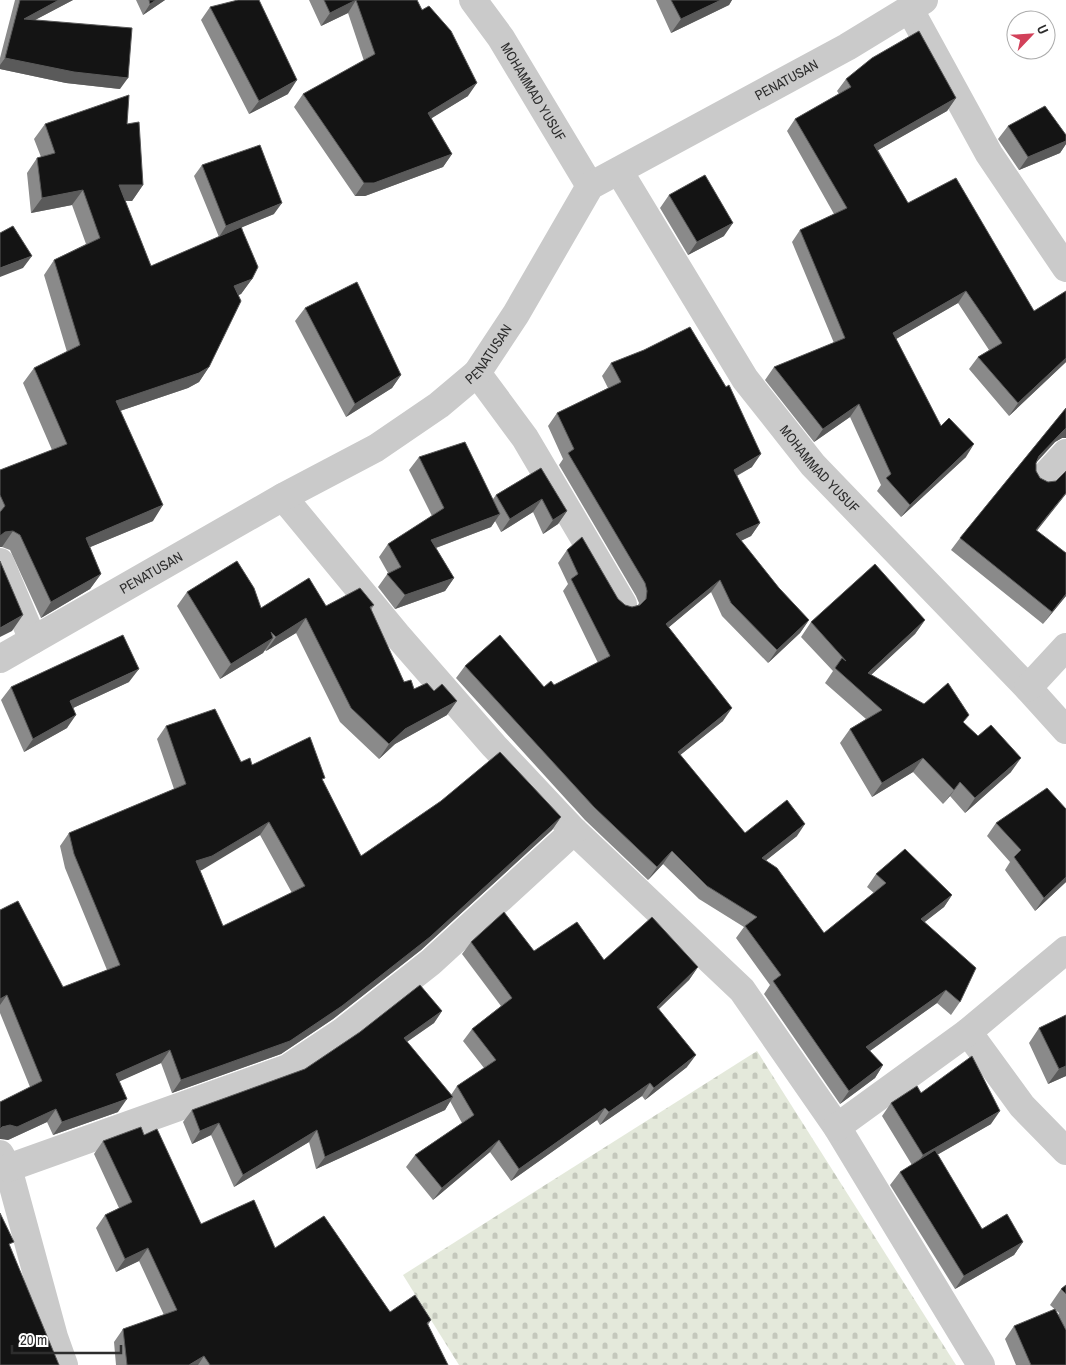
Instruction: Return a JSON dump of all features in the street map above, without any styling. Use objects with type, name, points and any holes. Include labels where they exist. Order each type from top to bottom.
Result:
[{"type":"street","name":"MOHAMMAD YUSUF","points":[[472,0],[501,38],[590,186]]},
{"type":"street","name":"PENATUSAN","points":[[0,658],[284,497],[376,448],[439,405],[477,373],[516,314],[590,186],[847,47],[917,4]]},
{"type":"street","points":[[917,4],[989,154],[1066,268]]},
{"type":"street","name":"MOHAMMAD YUSUF","points":[[619,170],[745,379],[808,458],[1066,730]]},
{"type":"street","points":[[477,373],[525,438],[623,604]]},
{"type":"street","points":[[1042,479],[1066,453]]},
{"type":"street","points":[[284,497],[404,643],[494,746],[574,831],[742,990],[837,1127],[981,1365]]},
{"type":"street","points":[[0,562],[33,640]]},
{"type":"street","points":[[1028,688],[1066,647]]},
{"type":"street","points":[[64,1365],[54,1337],[4,1161],[288,1068],[342,1032],[431,962],[574,831]]},
{"type":"street","points":[[837,1127],[968,1032],[1066,950]]},
{"type":"street","points":[[968,1032],[1022,1106],[1066,1151]]},
{"type":"green space","points":[[757,1051],[956,1365],[459,1365],[403,1275]]},
{"type":"building","points":[[20,0],[59,0],[24,19],[132,28],[128,78],[74,72],[5,58]]},
{"type":"building","points":[[238,0],[259,0],[297,80],[259,101],[210,7]]},
{"type":"building","points":[[324,0],[356,0],[330,13]]},
{"type":"building","points":[[356,0],[417,0],[422,10],[429,6],[451,31],[477,83],[428,113],[452,154],[374,183],[364,183],[303,94],[375,54]]},
{"type":"building","points":[[671,0],[721,0],[681,19]]},
{"type":"building","points":[[919,31],[956,98],[874,145],[908,203],[956,178],[1034,311],[1066,291],[1066,358],[1018,403],[978,357],[1002,343],[966,291],[893,333],[941,426],[949,418],[974,444],[910,505],[886,478],[891,474],[859,404],[823,429],[774,367],[845,338],[800,230],[847,208],[795,119],[851,87],[846,79],[872,58]]},
{"type":"building","points":[[129,95],[127,124],[139,122],[143,185],[119,185],[151,266],[241,227],[258,267],[252,279],[234,286],[241,301],[209,367],[199,373],[116,401],[163,505],[86,538],[101,574],[51,602],[20,535],[13,531],[5,532],[0,536],[0,512],[5,506],[0,495],[0,470],[67,444],[34,368],[80,345],[54,260],[100,238],[83,190],[42,198],[37,158],[55,153],[45,124]]},
{"type":"building","points":[[1045,106],[1066,135],[1066,141],[1028,157],[1008,126]]},
{"type":"building","points":[[260,145],[282,203],[226,226],[202,165]]},
{"type":"building","points":[[705,175],[733,223],[697,242],[669,195]]},
{"type":"building","points":[[13,226],[32,256],[0,268],[0,233]]},
{"type":"building","points":[[357,282],[401,375],[355,404],[305,308]]},
{"type":"building","points":[[690,327],[726,387],[729,385],[761,454],[734,470],[760,523],[736,534],[779,588],[809,620],[777,650],[731,603],[720,580],[666,624],[732,708],[678,752],[745,833],[787,800],[805,824],[762,858],[777,868],[824,933],[886,883],[876,874],[905,849],[952,895],[921,919],[976,968],[960,1002],[946,990],[866,1047],[883,1065],[849,1091],[773,981],[781,975],[745,926],[757,917],[707,886],[672,851],[657,867],[594,807],[465,666],[500,635],[544,687],[551,681],[554,685],[610,656],[571,579],[578,574],[567,550],[582,537],[618,599],[625,605],[632,607],[640,605],[646,599],[647,591],[645,583],[568,453],[574,449],[557,413],[621,382],[611,363],[644,350]]},
{"type":"building","points":[[1066,408],[1066,428],[1039,456],[1036,463],[1036,471],[1040,478],[1048,482],[1056,481],[1066,471],[1066,493],[1036,530],[1066,553],[1066,594],[1052,612],[960,538]]},
{"type":"building","points":[[465,442],[500,514],[431,540],[454,578],[405,595],[387,574],[401,567],[388,544],[444,508],[419,457]]},
{"type":"building","points":[[541,468],[567,511],[553,520],[542,499],[510,519],[496,495]]},
{"type":"building","points":[[0,561],[23,615],[0,628]]},
{"type":"building","points":[[237,561],[254,588],[261,608],[309,578],[326,606],[360,588],[374,605],[370,607],[404,682],[411,680],[414,689],[427,683],[434,691],[442,684],[457,701],[405,729],[389,744],[351,708],[306,618],[276,637],[271,632],[273,638],[231,664],[187,592]]},
{"type":"building","points":[[875,564],[925,620],[868,673],[924,704],[948,683],[969,715],[963,722],[978,736],[991,725],[1021,758],[975,798],[960,782],[954,790],[923,758],[882,783],[850,729],[882,710],[835,668],[842,658],[846,661],[811,622]]},
{"type":"building","points":[[123,635],[139,669],[70,701],[76,715],[33,739],[11,687]]},
{"type":"building","points":[[215,709],[241,762],[250,758],[252,765],[310,737],[325,778],[322,779],[361,856],[441,801],[500,752],[561,817],[430,937],[342,1006],[290,1041],[181,1080],[170,1050],[116,1074],[127,1099],[62,1122],[56,1109],[17,1127],[10,1125],[0,1129],[0,1102],[42,1081],[7,995],[0,999],[0,910],[18,901],[63,987],[120,965],[74,854],[69,833],[186,784],[166,726]],"holes":[[[269,822],[305,886],[223,926],[196,861],[212,856]]]},
{"type":"building","points":[[1047,788],[1066,809],[1066,877],[1044,898],[1014,857],[1021,850],[996,823]]},
{"type":"building","points":[[504,912],[534,951],[577,922],[604,960],[652,917],[698,967],[657,1007],[696,1055],[654,1088],[650,1083],[609,1112],[605,1108],[519,1169],[499,1140],[442,1188],[415,1155],[474,1115],[457,1086],[496,1060],[472,1029],[512,998],[471,942]]},
{"type":"building","points":[[420,985],[442,1011],[404,1038],[453,1097],[325,1157],[317,1130],[243,1175],[219,1123],[200,1131],[192,1110],[305,1069],[360,1032]]},
{"type":"building","points":[[1066,1015],[1066,1066],[1059,1069],[1039,1028]]},
{"type":"building","points":[[972,1056],[1000,1111],[923,1155],[891,1103],[917,1086],[921,1093]]},
{"type":"building","points":[[141,1127],[144,1135],[157,1129],[201,1224],[254,1200],[275,1248],[324,1216],[390,1312],[415,1295],[431,1320],[427,1323],[448,1365],[210,1365],[204,1356],[189,1365],[127,1365],[123,1329],[177,1310],[148,1248],[125,1259],[105,1215],[132,1202],[103,1141]]},
{"type":"building","points":[[935,1150],[982,1229],[1007,1214],[1023,1242],[964,1276],[900,1172]]},
{"type":"building","points":[[0,1213],[14,1242],[9,1244],[59,1365],[0,1365]]},
{"type":"building","points":[[1066,1285],[1066,1294],[1061,1289]]},
{"type":"building","points":[[1055,1309],[1066,1330],[1066,1365],[1031,1365],[1014,1326]]}]
